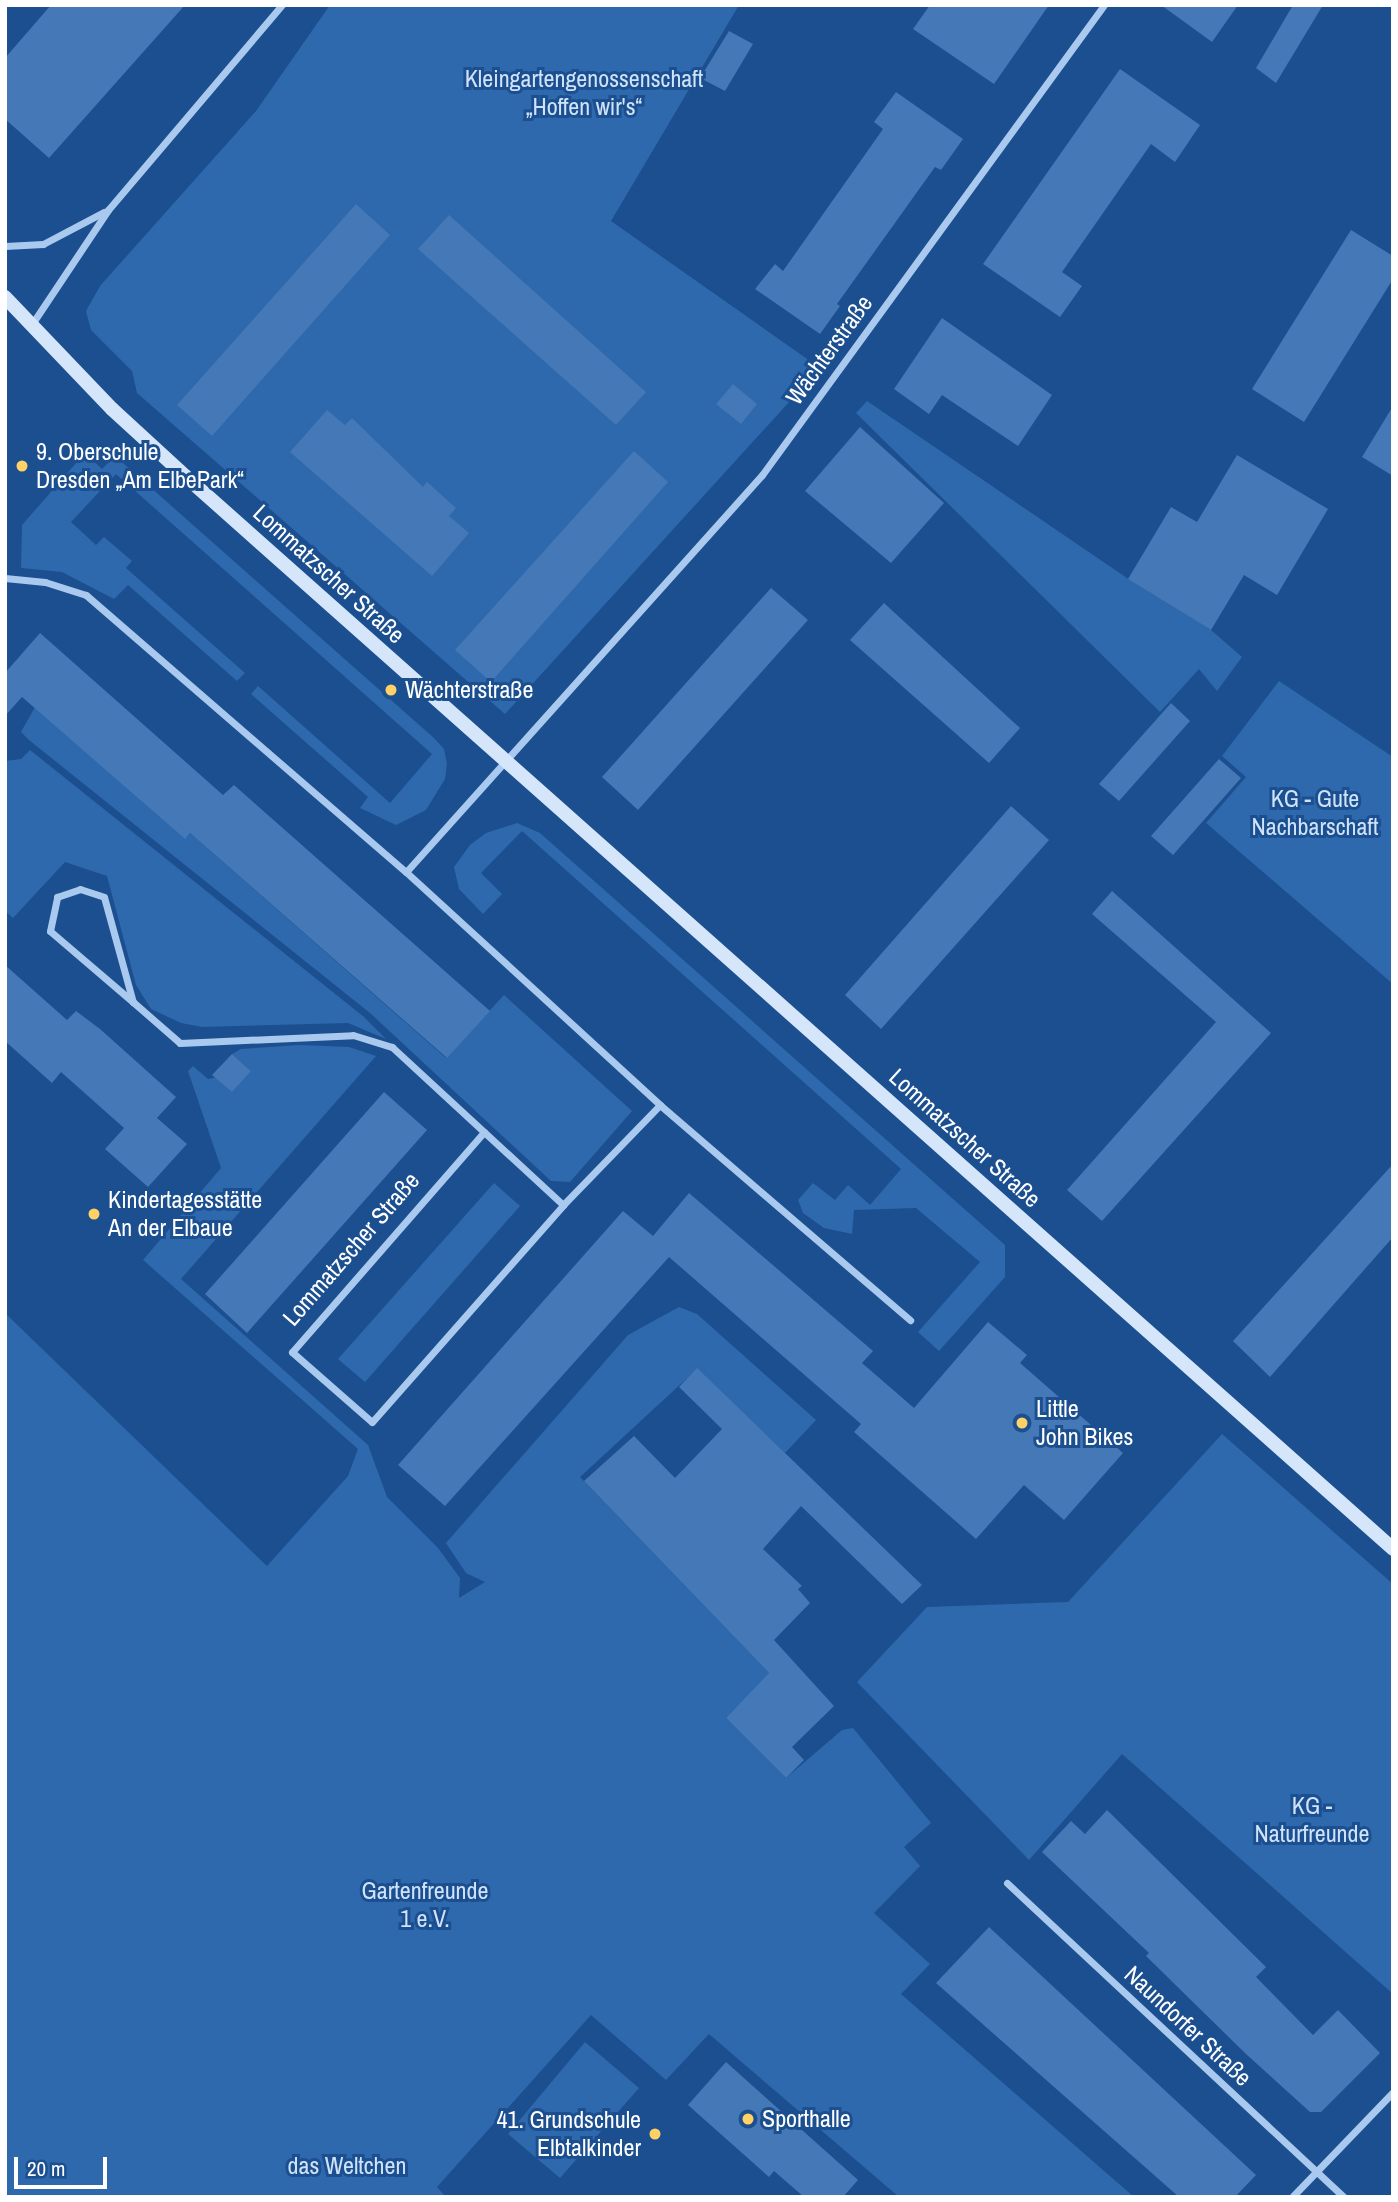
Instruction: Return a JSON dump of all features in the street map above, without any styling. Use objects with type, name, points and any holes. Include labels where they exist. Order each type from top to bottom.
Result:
[{"type":"main road","name":"Lommatzscher Straße","points":[[5,297],[112,409],[1393,1549]]},
{"type":"street","points":[[32,324],[108,210],[282,5]]},
{"type":"street","name":"Wächterstraße","points":[[508,762],[762,475],[1104,5]]},
{"type":"street","points":[[5,246],[43,244],[108,210]]},
{"type":"street","points":[[5,578],[45,582],[86,595],[406,872],[660,1105],[910,1320]]},
{"type":"street","points":[[406,872],[508,762]]},
{"type":"street","points":[[133,1002],[104,897],[80,889],[57,897],[50,931],[180,1043],[353,1035],[392,1047],[564,1205]]},
{"type":"street","name":"Lommatzscher Straße","points":[[484,1132],[292,1352],[372,1422],[564,1205],[660,1105]]},
{"type":"street","name":"Naundorfer Straße","points":[[1007,1883],[1344,2197]]},
{"type":"street","points":[[1292,2197],[1393,2092]]},
{"type":"green space","name":"Kleingartengenossenschaft „Hoffen wir's“","points":[[330,5],[739,5],[611,221],[820,368],[505,714],[137,393],[132,371],[91,330],[86,311],[100,286],[256,111]]},
{"type":"green space","points":[[867,401],[1127,578],[1211,630],[1242,657],[1217,691],[1199,669],[1160,712],[856,413]]},
{"type":"green space","points":[[85,453],[102,469],[115,456],[434,738],[444,749],[447,764],[445,779],[426,810],[396,825],[360,808],[368,797],[251,694],[258,686],[390,803],[432,754],[116,474],[71,522],[96,545],[104,537],[132,561],[126,568],[245,673],[237,681],[128,585],[114,599],[62,572],[21,568],[22,525]]},
{"type":"green space","name":"KG - Gute Nachbarschaft","points":[[1279,681],[1393,757],[1393,984],[1206,823],[1246,777],[1222,756]]},
{"type":"green space","points":[[35,707],[184,838],[190,833],[446,1058],[504,995],[632,1111],[570,1182],[551,1181],[370,1013],[29,740],[21,732]]},
{"type":"green space","points":[[30,750],[364,1017],[386,1039],[348,1023],[202,1027],[181,1023],[151,1009],[136,985],[107,876],[65,862],[13,918],[5,911],[5,761],[21,759]]},
{"type":"green space","points":[[517,823],[540,833],[1005,1245],[1005,1277],[939,1351],[918,1332],[980,1262],[916,1208],[854,1210],[852,1234],[824,1228],[803,1213],[798,1200],[813,1183],[835,1200],[848,1185],[870,1205],[901,1169],[522,831],[481,873],[502,894],[483,914],[459,889],[454,867],[470,845],[486,833]]},
{"type":"green space","points":[[299,1045],[349,1047],[376,1056],[181,1279],[368,1445],[387,1497],[438,1548],[460,1578],[459,1598],[485,1582],[466,1573],[446,1543],[628,1335],[679,1307],[697,1314],[816,1420],[785,1453],[697,1369],[580,1477],[770,1674],[726,1718],[786,1778],[842,1730],[853,1728],[931,1823],[904,1847],[920,1866],[874,1913],[930,1964],[901,1994],[1134,2197],[899,2197],[709,2034],[666,2080],[591,2015],[437,2187],[446,2197],[5,2197],[5,1313],[267,1566],[348,1476],[358,1449],[143,1260],[221,1168],[188,1071],[193,1066],[208,1079],[251,1071],[232,1054],[241,1049]]},
{"type":"green space","points":[[494,1183],[520,1206],[365,1382],[338,1359]]},
{"type":"green space","name":"KG - Naturfreunde","points":[[1222,1434],[1393,1584],[1393,1994],[1122,1754],[1029,1860],[857,1682],[927,1607],[1068,1602]]},
{"type":"green space","points":[[585,2042],[639,2088],[560,2178],[508,2134]]},
{"type":"building","points":[[51,5],[185,5],[49,158],[5,119],[5,58]]},
{"type":"building","points":[[930,5],[1049,5],[994,84],[913,29]]},
{"type":"building","points":[[1161,5],[1238,5],[1212,42]]},
{"type":"building","points":[[1293,5],[1323,5],[1276,83],[1256,68]]},
{"type":"building","points":[[729,31],[753,44],[725,91],[700,78]]},
{"type":"building","points":[[1120,69],[1200,125],[1175,162],[1151,144],[1062,272],[1082,286],[1060,317],[983,264]]},
{"type":"building","points":[[896,92],[963,139],[941,170],[935,167],[837,304],[840,306],[820,334],[755,289],[775,264],[783,271],[883,129],[874,122]]},
{"type":"building","points":[[356,204],[390,235],[212,436],[177,405]]},
{"type":"building","points":[[449,215],[646,392],[616,425],[418,249]]},
{"type":"building","points":[[1351,230],[1393,256],[1393,279],[1304,422],[1252,389]]},
{"type":"building","points":[[942,318],[1052,395],[1018,446],[942,395],[929,414],[894,389]]},
{"type":"building","points":[[733,384],[757,404],[741,424],[716,404]]},
{"type":"building","points":[[1393,406],[1393,476],[1362,457]]},
{"type":"building","points":[[327,410],[345,425],[352,418],[423,487],[427,482],[456,508],[449,516],[469,533],[432,576],[290,452]]},
{"type":"building","points":[[860,427],[944,503],[891,563],[805,491]]},
{"type":"building","points":[[634,451],[668,482],[491,682],[455,650]]},
{"type":"building","points":[[1237,455],[1328,509],[1277,595],[1244,575],[1211,630],[1128,579],[1171,507],[1197,522]]},
{"type":"building","points":[[771,588],[808,620],[638,810],[602,777]]},
{"type":"building","points":[[884,603],[1020,728],[989,763],[850,640]]},
{"type":"building","points":[[40,633],[223,795],[234,785],[490,1011],[447,1058],[190,833],[185,839],[22,697],[5,716],[5,673]]},
{"type":"building","points":[[1171,703],[1190,721],[1119,801],[1099,784]]},
{"type":"building","points":[[1219,759],[1241,778],[1173,855],[1151,836]]},
{"type":"building","points":[[1011,806],[1049,840],[881,1029],[845,995]]},
{"type":"building","points":[[1112,891],[1271,1033],[1102,1221],[1067,1190],[1216,1022],[1092,914]]},
{"type":"building","points":[[5,965],[67,1020],[76,1011],[100,1029],[176,1097],[157,1118],[187,1144],[148,1187],[105,1149],[124,1128],[61,1072],[52,1083],[5,1041]]},
{"type":"building","points":[[232,1054],[251,1071],[232,1092],[212,1075]]},
{"type":"building","points":[[384,1092],[427,1130],[247,1333],[205,1294]]},
{"type":"building","points":[[1393,1164],[1393,1237],[1270,1377],[1233,1341]]},
{"type":"building","points":[[689,1193],[873,1351],[862,1363],[914,1408],[988,1322],[1027,1355],[1020,1363],[1123,1453],[1064,1520],[1024,1485],[976,1539],[854,1432],[861,1424],[669,1257],[445,1506],[398,1465],[623,1211],[653,1236]]},
{"type":"building","points":[[697,1368],[922,1585],[902,1604],[801,1506],[763,1549],[802,1586],[798,1589],[810,1603],[774,1640],[834,1706],[792,1747],[804,1760],[786,1778],[726,1718],[769,1673],[584,1481],[634,1436],[675,1478],[722,1429],[679,1387]]},
{"type":"building","points":[[1107,1810],[1266,1967],[1256,1977],[1313,2035],[1338,2010],[1380,2053],[1321,2112],[1310,2112],[1246,2054],[1146,1956],[1149,1953],[1042,1852],[1071,1821],[1085,1834]]},
{"type":"building","points":[[989,1927],[1256,2175],[1235,2197],[1179,2197],[936,1983]]},
{"type":"building","name":"Sporthalle","points":[[726,2062],[858,2180],[843,2197],[804,2197],[774,2171],[769,2177],[688,2105]]},
{"type":"place","name":"9. Oberschule Dresden „Am ElbePark“","points":[[22,466]]},
{"type":"place","name":"Wächterstraße","points":[[391,690]]},
{"type":"place","name":"Kindertagesstätte An der Elbaue","points":[[94,1214]]},
{"type":"place","name":"Little John Bikes","points":[[1022,1423]]},
{"type":"place","name":"Sporthalle","points":[[748,2119]]},
{"type":"place","name":"41. Grundschule Elbtalkinder","points":[[655,2134]]},
{"type":"park label","name":"Gartenfreunde 1 e.V.","points":[[425,1905]]},
{"type":"park label","name":"das Weltchen","points":[[347,2166]]}]
